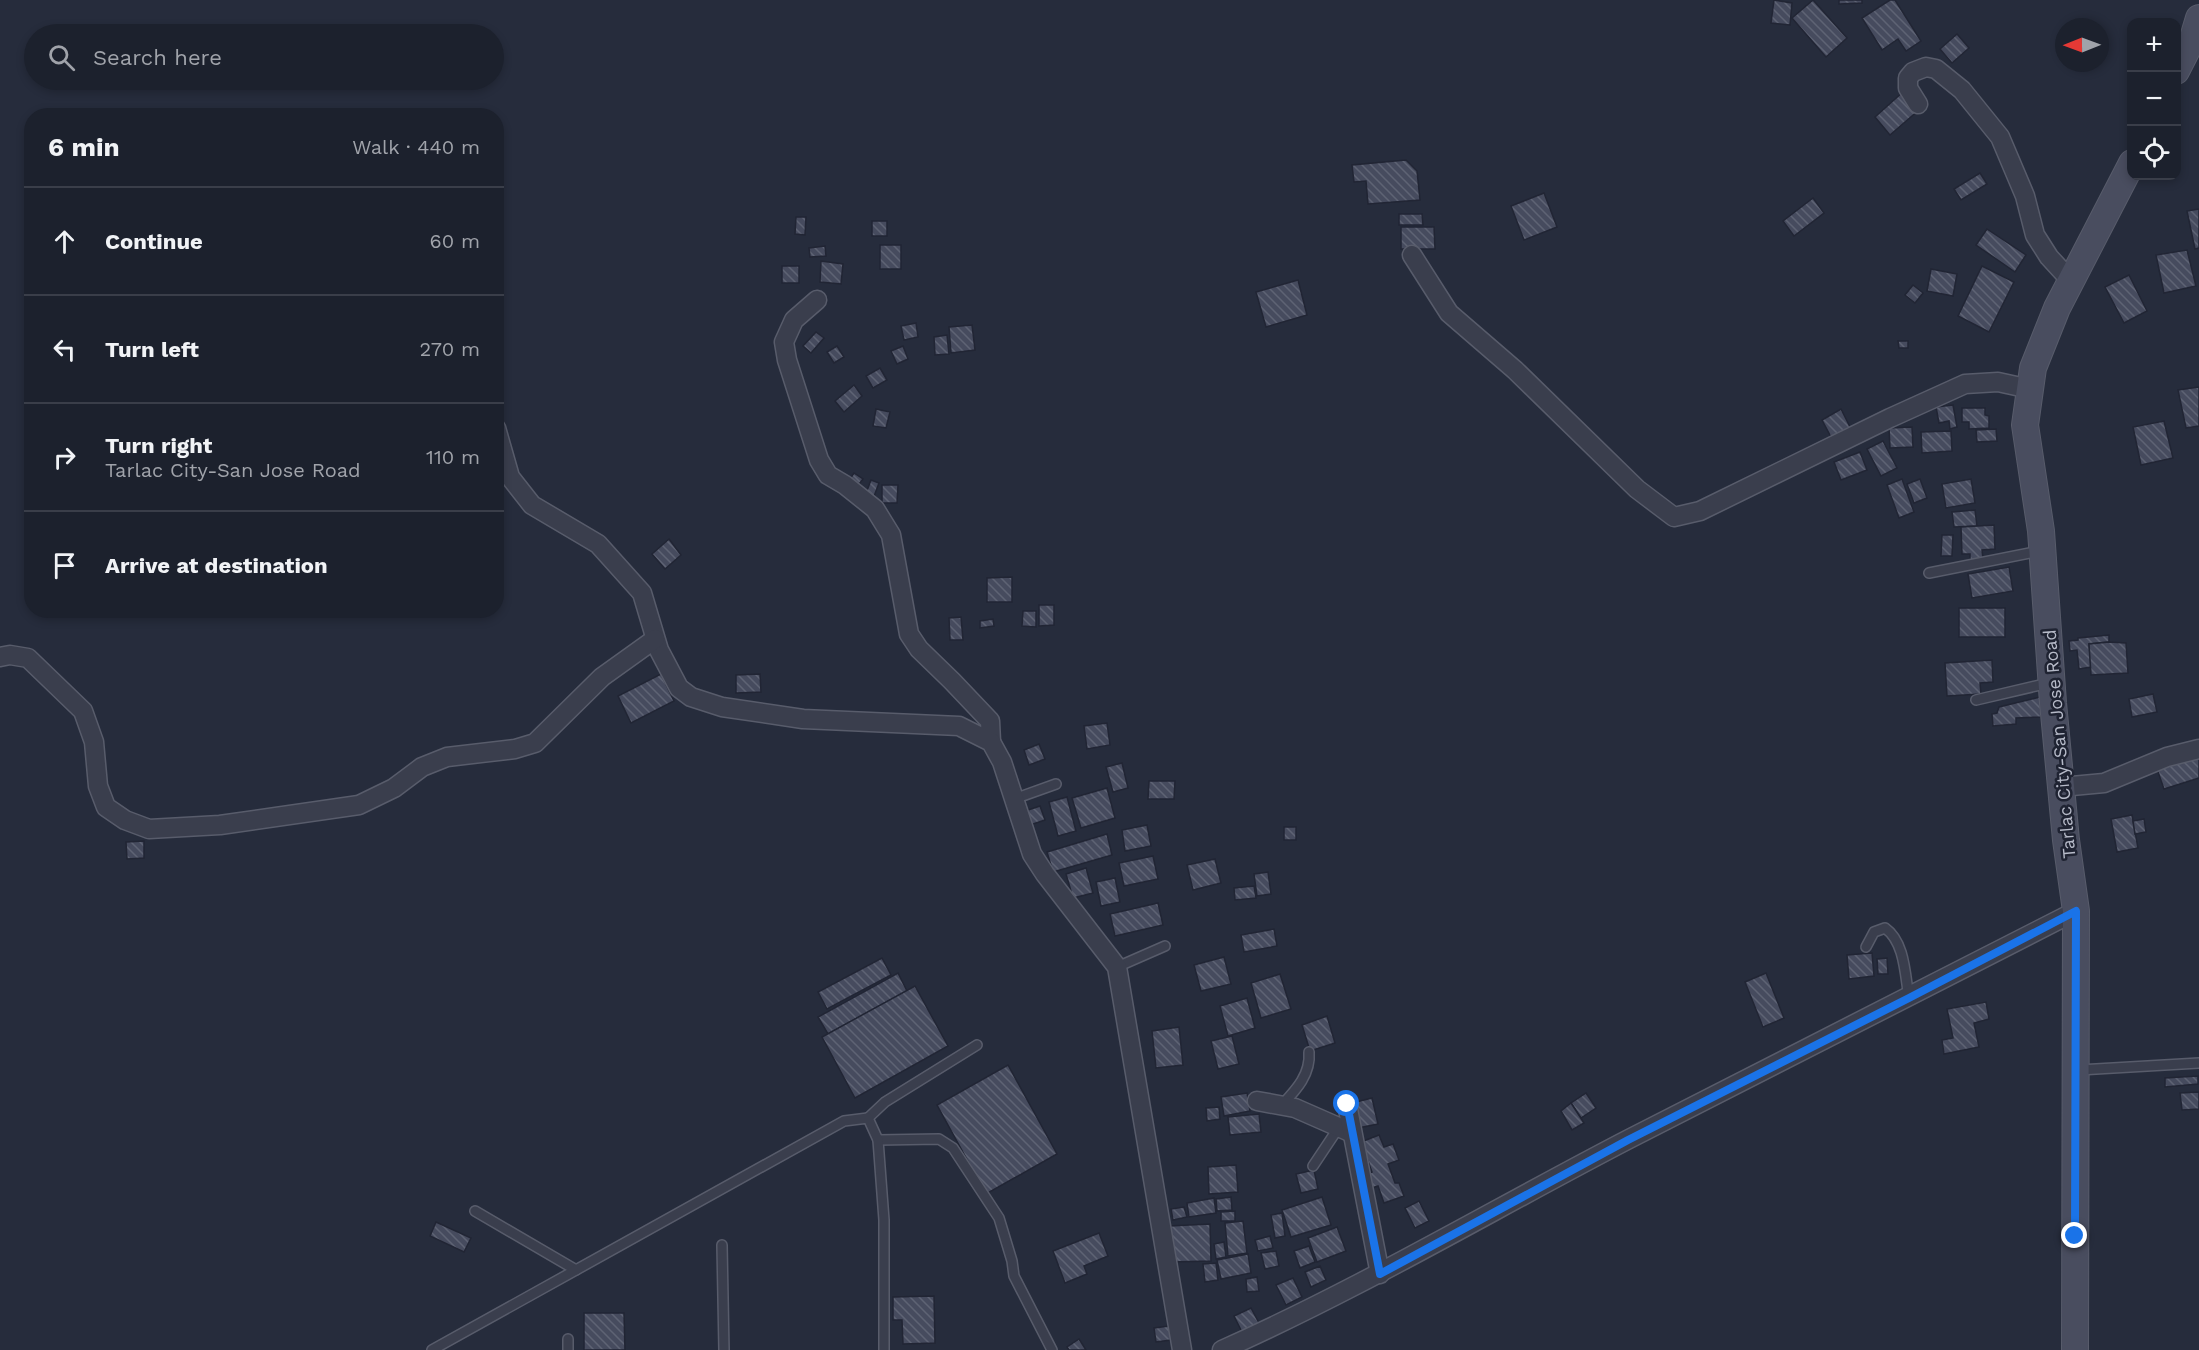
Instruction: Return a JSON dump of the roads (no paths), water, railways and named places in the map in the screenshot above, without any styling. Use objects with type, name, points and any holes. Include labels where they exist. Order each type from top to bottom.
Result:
[{"type":"main road","points":[[2181,61],[2193,38],[2199,18]]},
{"type":"main road","name":"Tarlac City-San Jose Road","points":[[2074,1350],[2076,911],[2051,682],[2041,531],[2025,425],[2033,368],[2057,308],[2127,173]]},
{"type":"street","points":[[1918,104],[1908,88],[1908,78],[1913,72],[1926,67],[1936,69],[1962,90],[2000,137],[2025,196],[2036,235],[2049,257],[2072,281]]},
{"type":"street","points":[[1412,255],[1449,314],[1515,370],[1637,489],[1674,517],[1701,511],[1890,418],[1965,384],[1998,382],[2030,389]]},
{"type":"street","points":[[817,300],[794,320],[784,342],[787,360],[819,460],[828,475],[845,485],[875,509],[891,535],[909,634],[919,649],[990,721],[991,742],[1002,762],[1032,854],[1117,967],[1182,1350]]},
{"type":"street","points":[[504,456],[510,477],[532,505],[598,544],[642,593],[659,650],[680,688],[691,697],[722,707],[803,719],[959,726],[991,742]]},
{"type":"street","points":[[0,657],[10,655],[28,658],[84,711],[94,742],[98,786],[106,807],[125,820],[149,829],[220,825],[359,805],[394,788],[422,767],[447,757],[515,749],[535,743],[603,677],[655,639]]},
{"type":"street","points":[[2061,787],[2104,783],[2167,757],[2199,749]]},
{"type":"street","points":[[1222,1350],[1289,1320],[1380,1274],[1628,1140],[2076,911]]},
{"type":"street","points":[[1257,1101],[1295,1108],[1346,1130]]},
{"type":"street","points":[[1347,1104],[1346,1130],[1380,1274]]},
{"type":"lane","points":[[1929,573],[2042,551]]},
{"type":"lane","points":[[1976,700],[2051,682]]},
{"type":"lane","points":[[1014,799],[1056,784]]},
{"type":"lane","points":[[1866,947],[1874,932],[1885,928],[1895,935],[1902,958],[1909,998]]},
{"type":"lane","points":[[1117,967],[1165,946]]},
{"type":"lane","points":[[432,1350],[844,1121],[868,1118],[885,1102],[976,1045]]},
{"type":"lane","points":[[1281,1106],[1300,1086],[1310,1061],[1309,1052]]},
{"type":"lane","points":[[2076,1070],[2199,1064]]},
{"type":"lane","points":[[868,1118],[878,1140],[884,1220],[884,1350]]},
{"type":"lane","points":[[1313,1166],[1346,1130]]},
{"type":"lane","points":[[878,1140],[939,1139],[953,1148],[999,1218],[1012,1261],[1014,1276],[1052,1350]]},
{"type":"lane","points":[[475,1211],[576,1270]]},
{"type":"lane","points":[[722,1245],[724,1350]]},
{"type":"lane","points":[[568,1339],[568,1350]]}]
